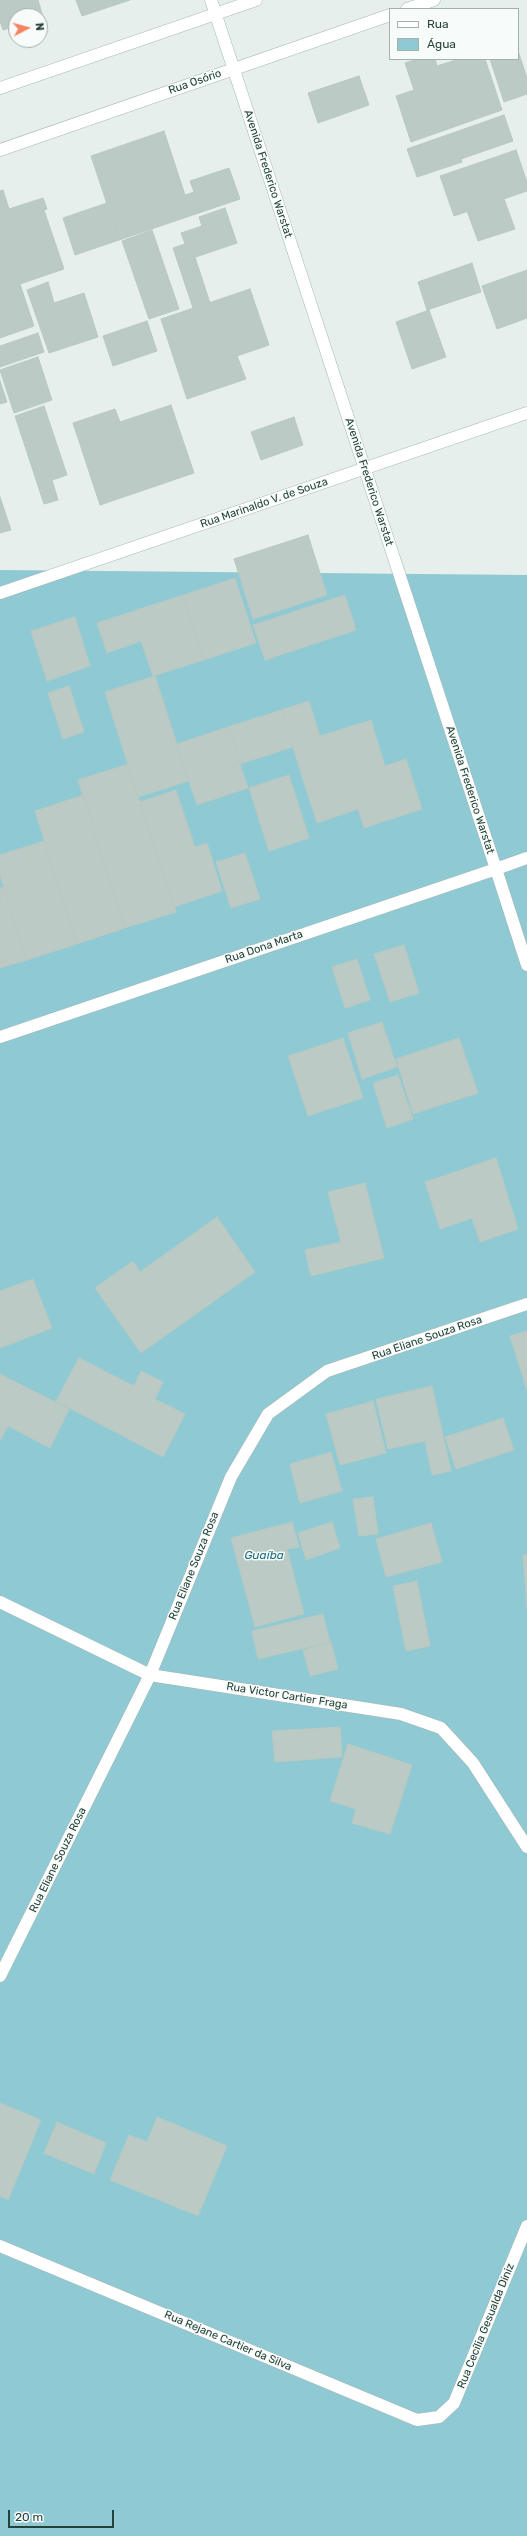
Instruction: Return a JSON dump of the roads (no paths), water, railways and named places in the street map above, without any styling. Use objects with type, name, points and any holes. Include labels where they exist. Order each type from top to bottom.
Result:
[{"type":"street","name":"Avenida Frederico Warstat","points":[[211,0],[527,965]]},
{"type":"street","points":[[0,88],[256,0]]},
{"type":"street","points":[[411,8],[434,0]]},
{"type":"street","name":"Rua Osório","points":[[0,150],[389,15]]},
{"type":"street","name":"Rua Marinaldo V. de Souza","points":[[0,593],[527,413]]},
{"type":"street","name":"Rua Dona Marta","points":[[0,1037],[527,858]]},
{"type":"street","name":"Rua Eliane Souza Rosa","points":[[0,1976],[150,1675],[231,1477],[268,1414],[327,1371],[527,1304]]},
{"type":"street","name":"Rua Victor Cartier Fraga","points":[[0,1602],[150,1675],[401,1714],[440,1728],[473,1763],[527,1847]]},
{"type":"street","name":"Rua Cecília Gesualda Diniz","points":[[454,2403],[527,2226]]},
{"type":"street","name":"Rua Rejane Cartier da Silva","points":[[0,2246],[417,2420],[439,2417],[454,2403]]},
{"type":"water","name":"Guaíba","points":[[0,570],[527,575],[527,2536],[0,2536]]}]
